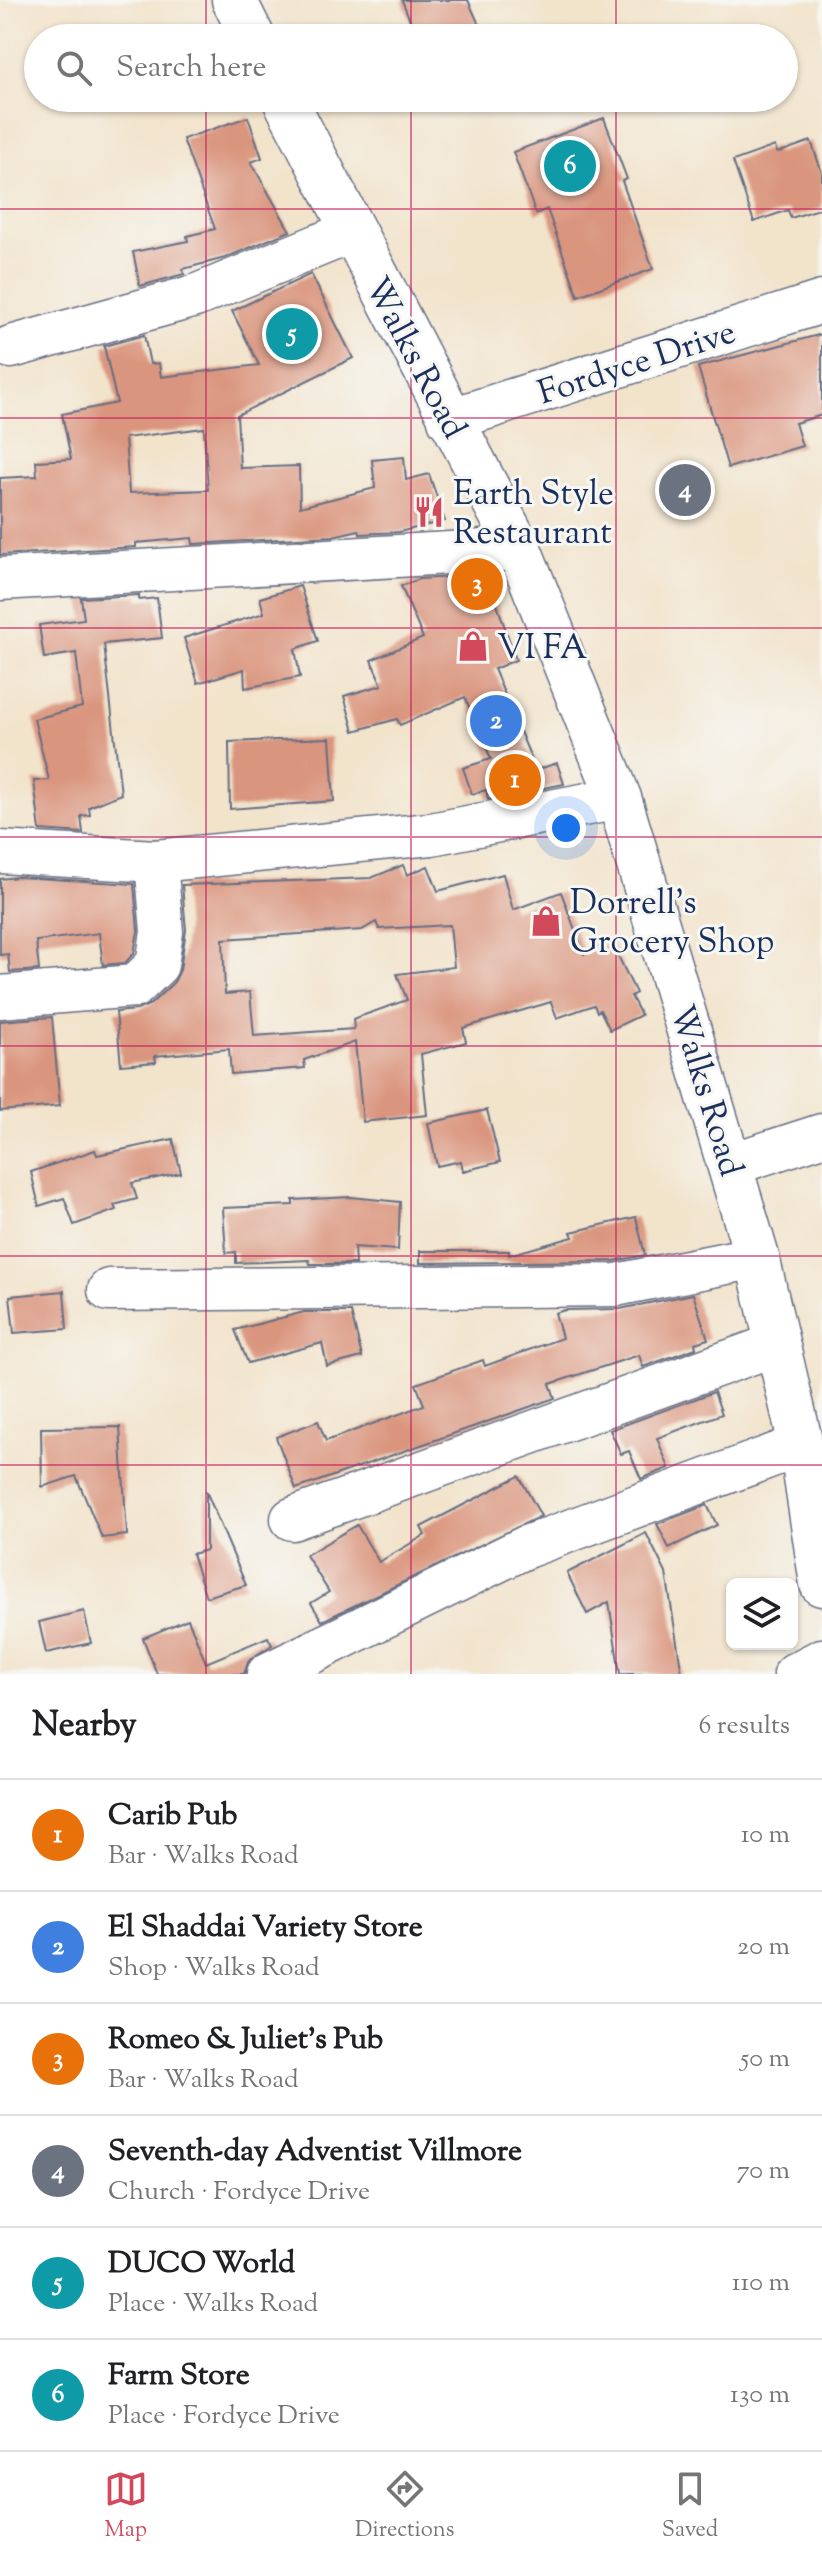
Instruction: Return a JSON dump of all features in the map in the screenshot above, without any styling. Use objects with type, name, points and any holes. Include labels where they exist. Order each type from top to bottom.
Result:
[{"type":"main road","points":[[234,0],[246,24]]},
{"type":"main road","name":"Walks Road","points":[[291,112],[519,549],[619,798],[732,1164],[757,1257],[801,1445],[821,1572]]},
{"type":"street","points":[[11,347],[195,296],[351,232]]},
{"type":"street","name":"Fordyce Drive","points":[[449,420],[822,302]]},
{"type":"street","points":[[0,579],[519,549]]},
{"type":"street","points":[[0,852],[156,861],[431,834],[619,798]]},
{"type":"street","points":[[0,997],[135,986],[157,965],[162,932],[156,861]]},
{"type":"street","points":[[732,1164],[822,1135]]},
{"type":"street","points":[[109,1290],[616,1285],[757,1257]]},
{"type":"street","points":[[292,1519],[777,1344]]},
{"type":"street","points":[[268,1674],[526,1547],[801,1445]]},
{"type":"street","points":[[795,1674],[822,1660]]},
{"type":"building","points":[[402,0],[468,0],[479,24],[411,24]]},
{"type":"building","points":[[248,117],[262,158],[251,162],[290,231],[225,258],[183,269],[184,274],[140,286],[133,252],[188,241],[187,236],[215,229],[183,139]]},
{"type":"building","points":[[604,118],[627,179],[622,181],[653,269],[578,296],[547,209],[536,214],[513,152]]},
{"type":"building","points":[[811,141],[822,173],[822,208],[791,218],[788,210],[754,222],[733,161],[775,146],[777,153]]},
{"type":"building","points":[[311,274],[353,358],[237,415],[240,468],[299,466],[300,507],[375,488],[372,460],[404,457],[406,480],[429,474],[445,521],[399,532],[360,534],[359,530],[333,536],[193,544],[192,538],[136,543],[136,547],[0,555],[0,478],[37,476],[36,461],[71,459],[62,414],[117,403],[104,346],[144,335],[150,364],[159,363],[161,377],[259,365],[232,311]],"holes":[[[204,428],[208,490],[129,493],[125,438]]]},
{"type":"building","points":[[822,334],[822,415],[795,423],[802,446],[728,468],[698,367]]},
{"type":"building","points":[[487,575],[516,660],[494,669],[536,770],[557,763],[564,784],[488,799],[486,790],[472,794],[463,768],[491,759],[465,697],[400,725],[397,719],[354,731],[344,696],[382,685],[371,660],[423,638],[401,586],[419,579]]},
{"type":"building","points":[[300,586],[318,641],[295,649],[300,677],[245,688],[244,669],[198,683],[184,638],[264,613],[260,598]]},
{"type":"building","points":[[139,595],[139,600],[157,598],[162,638],[104,644],[121,794],[89,807],[90,815],[81,816],[83,833],[40,830],[34,781],[49,780],[34,719],[82,707],[76,653],[44,658],[39,625],[84,619],[81,598]]},
{"type":"building","points":[[330,738],[334,801],[230,809],[229,742]]},
{"type":"building","points":[[403,865],[407,875],[428,866],[438,891],[503,874],[513,910],[561,892],[584,954],[611,941],[636,993],[631,996],[641,1015],[610,1030],[594,1005],[557,1018],[551,1002],[463,1028],[466,1042],[421,1054],[427,1115],[363,1122],[355,1042],[304,1060],[305,1068],[231,1074],[229,1049],[155,1056],[156,1062],[121,1065],[116,1012],[137,1010],[151,1004],[174,982],[180,970],[186,930],[182,885],[371,878]],"holes":[[[376,922],[379,929],[450,925],[454,967],[397,974],[407,1000],[353,1019],[354,1029],[254,1036],[250,992],[225,994],[223,939],[362,930]]]},
{"type":"building","points":[[18,877],[134,884],[138,931],[134,953],[125,963],[103,965],[99,933],[36,941],[39,970],[10,972],[8,954],[0,955],[0,879]]},
{"type":"building","points":[[52,1017],[60,1106],[0,1111],[0,1021]]},
{"type":"building","points":[[487,1110],[500,1162],[463,1171],[461,1161],[437,1166],[428,1123]]},
{"type":"building","points":[[173,1139],[181,1173],[132,1183],[137,1199],[114,1205],[116,1210],[74,1225],[64,1198],[39,1206],[31,1172],[95,1150],[97,1155]]},
{"type":"building","points":[[351,1197],[400,1202],[398,1250],[354,1247],[355,1264],[310,1264],[309,1260],[236,1263],[236,1252],[226,1253],[223,1208],[293,1205],[293,1200]]},
{"type":"building","points":[[636,1217],[645,1255],[614,1261],[420,1263],[420,1251],[509,1251],[509,1255],[573,1237],[571,1232]]},
{"type":"building","points":[[64,1291],[67,1329],[14,1333],[10,1296]]},
{"type":"building","points":[[693,1294],[708,1339],[695,1343],[696,1348],[643,1367],[639,1355],[550,1384],[555,1398],[296,1489],[276,1437],[318,1421],[326,1441],[424,1405],[416,1384],[483,1360],[485,1366],[562,1338],[555,1313],[620,1309]]},
{"type":"building","points":[[304,1312],[351,1312],[362,1357],[327,1366],[322,1343],[248,1363],[235,1330]]},
{"type":"building","points":[[714,1392],[722,1414],[657,1438],[669,1468],[641,1479],[629,1451],[621,1454],[610,1430]]},
{"type":"building","points":[[120,1427],[127,1535],[102,1538],[76,1476],[42,1487],[41,1428]]},
{"type":"building","points":[[519,1476],[541,1516],[322,1621],[311,1603],[329,1592],[306,1555],[357,1525],[379,1562],[425,1535],[421,1527]]},
{"type":"building","points":[[206,1491],[246,1585],[206,1597],[192,1554],[206,1550]]},
{"type":"building","points":[[707,1505],[717,1525],[669,1548],[657,1524]]},
{"type":"building","points":[[646,1533],[666,1573],[682,1674],[620,1674],[609,1602],[587,1614],[567,1573]]},
{"type":"building","points":[[84,1611],[91,1643],[46,1653],[39,1622]]},
{"type":"building","points":[[188,1619],[206,1663],[268,1637],[272,1645],[249,1660],[244,1674],[157,1674],[143,1638]]},
{"type":"place","name":"Farm Store","points":[[570,166]]},
{"type":"place","name":"DUCO World","points":[[292,334]]},
{"type":"place","name":"Seventh-day Adventist Villmore","points":[[685,490]]},
{"type":"place","name":"Earth Style Restaurant","points":[[429,512]]},
{"type":"place","name":"Romeo & Juliet's Pub","points":[[477,584]]},
{"type":"place","name":"VI FA","points":[[473,646]]},
{"type":"place","name":"El Shaddai Variety Store","points":[[496,721]]},
{"type":"place","name":"Carib Pub","points":[[515,780]]},
{"type":"place","name":"Dorrell's Grocery Shop","points":[[546,921]]}]
